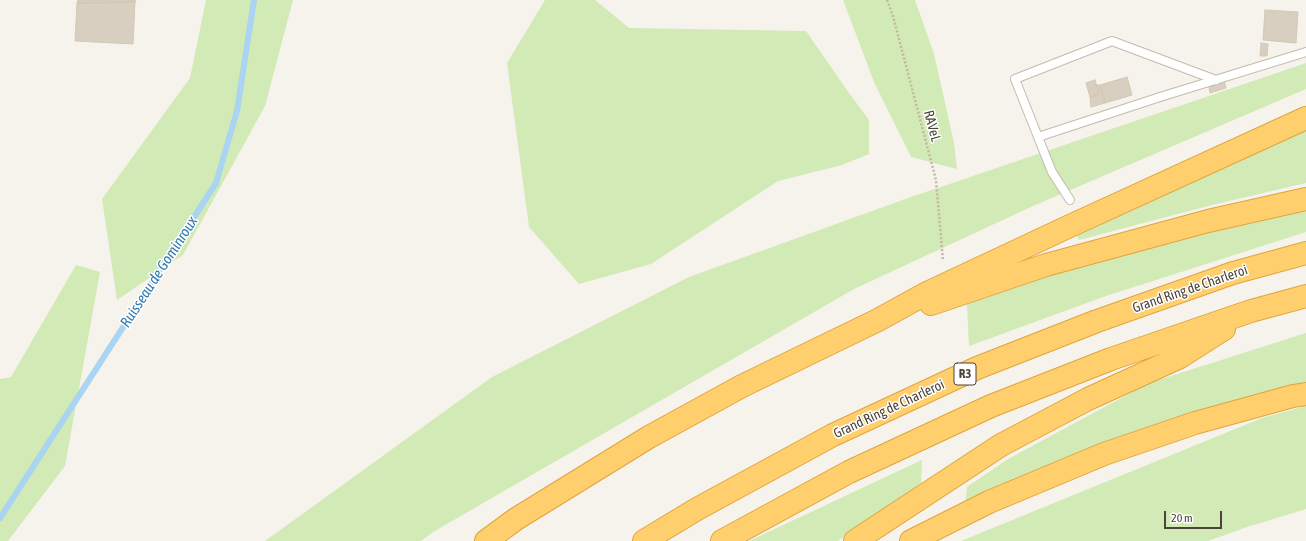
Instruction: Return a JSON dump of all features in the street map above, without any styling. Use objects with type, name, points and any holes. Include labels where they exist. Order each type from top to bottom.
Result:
[{"type":"highway","points":[[486,541],[516,519],[649,437],[742,386],[878,320],[934,290],[1079,221],[1306,118]]},
{"type":"highway","points":[[878,320],[935,303],[1046,265],[1208,221],[1306,198]]},
{"type":"highway","name":"Grand Ring de Charleroi","points":[[644,541],[833,435],[977,368],[1097,321],[1219,278],[1306,253]]},
{"type":"highway","points":[[722,541],[849,472],[991,406],[1111,359],[1251,311],[1306,296]]},
{"type":"highway","points":[[855,541],[1001,445],[1088,399],[1180,357],[1251,311]]},
{"type":"highway","points":[[911,541],[989,502],[1104,454],[1195,423],[1293,396],[1306,394]]},
{"type":"lane","points":[[1070,200],[1052,172],[1015,79],[1112,41],[1216,80]]},
{"type":"lane","points":[[1038,137],[1306,52]]},
{"type":"path","name":"RAVeL","points":[[887,0],[895,24],[936,180],[943,261]]},
{"type":"green space","points":[[206,0],[293,0],[265,106],[183,255],[117,300],[102,199],[190,78]]},
{"type":"green space","points":[[545,0],[595,0],[629,28],[806,31],[869,120],[869,154],[842,165],[778,181],[651,264],[579,284],[529,227],[507,63]]},
{"type":"green space","points":[[843,0],[915,0],[934,54],[954,143],[957,169],[911,157],[874,82]]},
{"type":"green space","points":[[1306,63],[1306,89],[1033,206],[854,289],[433,532],[421,541],[265,541],[492,377],[689,277],[911,197]]},
{"type":"green space","points":[[1306,130],[1306,183],[1208,206],[1079,240],[1077,235]]},
{"type":"green space","points":[[1306,209],[1306,232],[1106,296],[969,346],[967,304],[1055,273],[1173,241]]},
{"type":"green space","points":[[76,265],[100,272],[65,466],[8,541],[0,541],[0,379],[11,377]]},
{"type":"green space","points":[[1306,333],[1306,388],[965,505],[967,487],[1008,459],[1149,383]]},
{"type":"green space","points":[[1306,406],[1306,509],[1247,527],[1208,541],[961,541],[1262,418]]},
{"type":"green space","points":[[922,460],[921,483],[838,541],[749,541]]},
{"type":"building","points":[[78,0],[136,0],[135,2],[77,3]]},
{"type":"building","points":[[135,2],[133,44],[75,41],[77,3]]},
{"type":"building","points":[[1265,10],[1298,12],[1296,43],[1263,40]]},
{"type":"building","points":[[1261,43],[1268,44],[1267,56],[1260,56]]},
{"type":"building","points":[[1127,77],[1132,95],[1105,103],[1100,85]]},
{"type":"building","points":[[1095,80],[1099,94],[1090,97],[1086,83]]},
{"type":"building","points":[[1224,81],[1226,88],[1210,93],[1209,87]]},
{"type":"building","points":[[1096,85],[1100,85],[1105,103],[1091,107],[1090,97],[1099,94]]},
{"type":"waterway","name":"Ruisseau de Gominroux","points":[[0,518],[216,183],[237,111],[254,0]]}]
